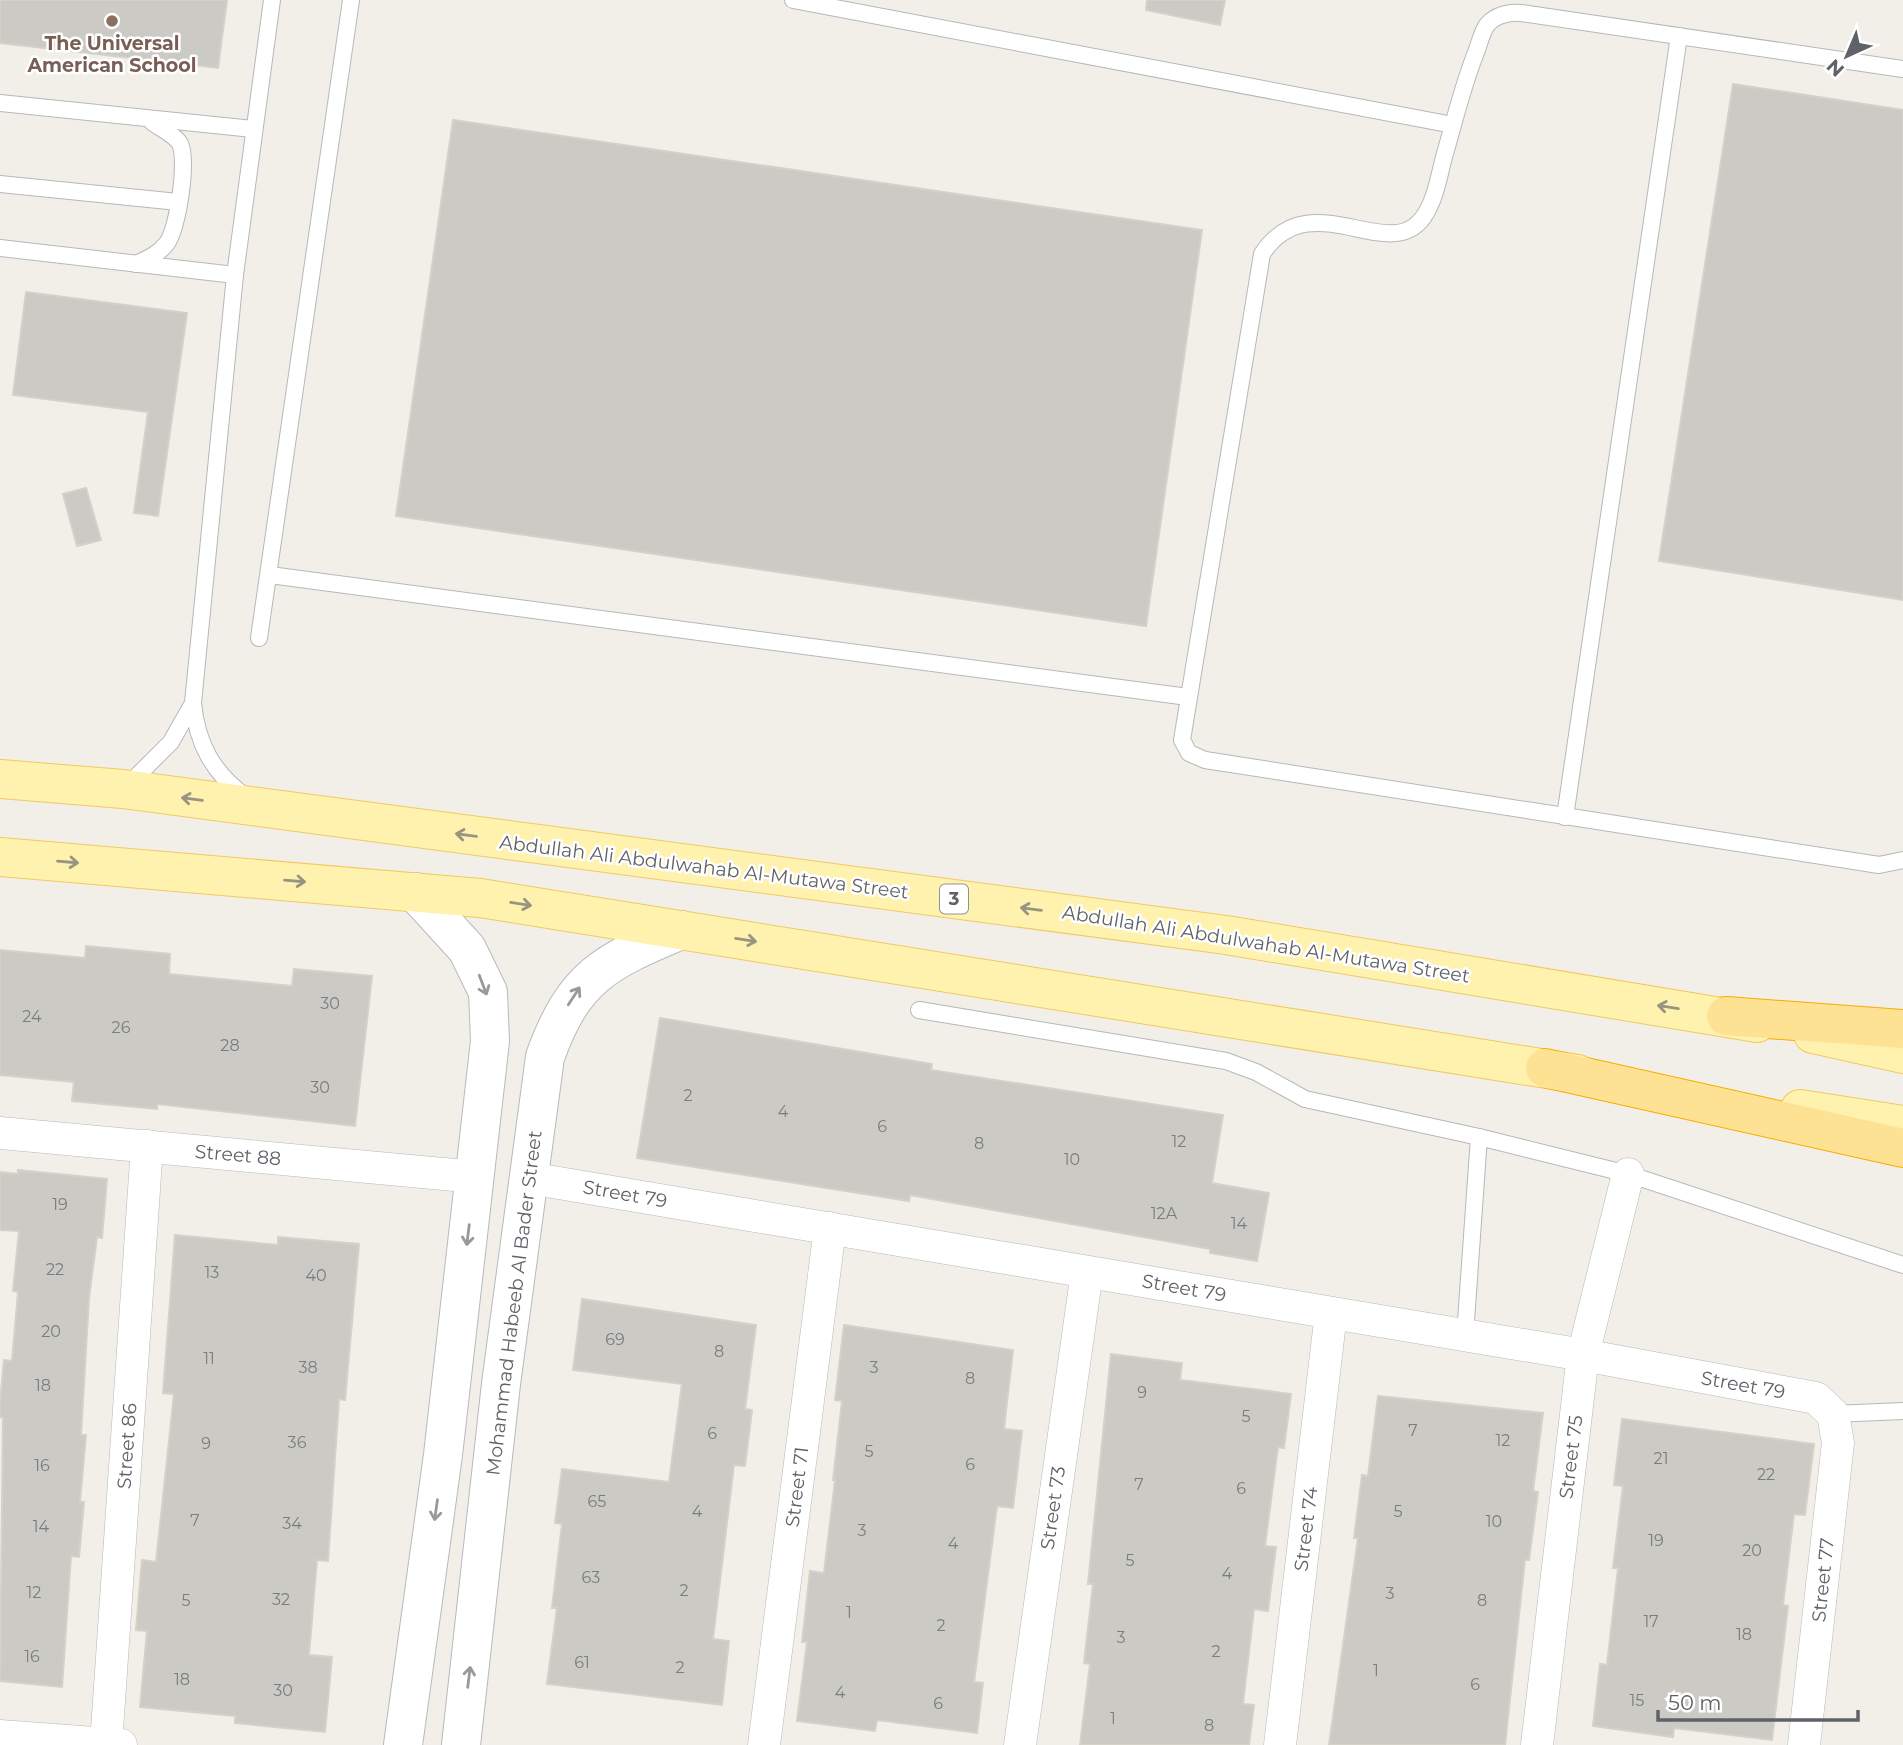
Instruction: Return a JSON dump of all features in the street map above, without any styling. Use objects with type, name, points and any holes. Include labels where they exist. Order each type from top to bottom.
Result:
[{"type":"highway","points":[[1726,1016],[1903,1029]]},
{"type":"highway","points":[[1545,1068],[1903,1148]]},
{"type":"main road","name":"Abdullah Ali Abdulwahab Al-Mutawa Street","points":[[0,779],[123,789],[1226,935],[1726,1016],[1903,1054]]},
{"type":"main road","points":[[0,856],[480,898],[1903,1125]]},
{"type":"street","points":[[403,1745],[443,1455],[450,1373],[476,1177],[490,1041],[488,992],[467,949],[415,892]]},
{"type":"street","name":"Mohammad Habeeb Al Bader Street","points":[[462,1745],[501,1384],[545,1057],[557,1023],[583,984],[620,956],[681,930]]},
{"type":"street","points":[[490,1041],[511,1030],[534,1036],[545,1057]]},
{"type":"street","name":"Street 88","points":[[0,1133],[476,1177]]},
{"type":"street","name":"Street 86","points":[[111,1745],[148,1146]]},
{"type":"street","name":"Street 75","points":[[1537,1745],[1583,1355],[1628,1174]]},
{"type":"street","name":"Street 79","points":[[529,1178],[1583,1355],[1816,1398],[1833,1414]]},
{"type":"street","name":"Street 71","points":[[764,1745],[830,1228]]},
{"type":"street","name":"Street 73","points":[[1020,1745],[1087,1272]]},
{"type":"street","name":"Street 74","points":[[1280,1745],[1331,1313]]},
{"type":"street","points":[[450,1373],[463,1390],[483,1394],[501,1384]]},
{"type":"street","name":"Street 77","points":[[1804,1745],[1838,1443],[1833,1414]]},
{"type":"street","points":[[443,1455],[461,1450],[470,1451],[479,1453],[493,1465]]},
{"type":"street","points":[[0,1736],[111,1745]]},
{"type":"lane","points":[[272,0],[235,275],[193,703],[200,740],[218,773],[247,797],[282,811]]},
{"type":"lane","points":[[259,638],[351,0]]},
{"type":"lane","points":[[793,0],[1453,125]]},
{"type":"lane","points":[[1903,69],[1508,12],[1487,25],[1467,75],[1434,196],[1419,224],[1412,229],[1388,233],[1308,221],[1282,231],[1262,254],[1182,740],[1194,757],[1879,865],[1903,860]]},
{"type":"lane","points":[[1565,817],[1679,36]]},
{"type":"lane","points":[[0,103],[150,121],[253,129]]},
{"type":"lane","points":[[136,264],[156,254],[168,242],[176,226],[183,156],[179,142],[150,121]]},
{"type":"lane","points":[[0,184],[178,202]]},
{"type":"lane","points":[[0,248],[235,275]]},
{"type":"lane","points":[[270,575],[1188,696]]},
{"type":"lane","points":[[123,789],[157,760],[183,724],[193,703]]},
{"type":"lane","points":[[919,1010],[1227,1060],[1256,1072],[1305,1099],[1479,1137],[1628,1174],[1903,1265]]},
{"type":"lane","points":[[1465,1335],[1479,1137]]},
{"type":"lane","points":[[1833,1414],[1903,1411]]},
{"type":"building","name":"The Universal American School","points":[[0,0],[227,0],[218,68],[0,43]]},
{"type":"building","points":[[1147,0],[1225,0],[1220,25],[1146,10]]},
{"type":"building","points":[[1733,84],[1903,110],[1903,600],[1659,561]]},
{"type":"building","points":[[453,120],[1202,230],[1146,626],[396,516]]},
{"type":"building","points":[[26,292],[187,313],[158,516],[134,513],[148,412],[13,395]]},
{"type":"building","points":[[86,488],[101,540],[77,546],[63,494]]},
{"type":"building","points":[[86,946],[170,954],[169,974],[292,986],[294,969],[372,976],[355,1126],[157,1104],[157,1109],[72,1101],[74,1082],[0,1075],[0,950],[85,958]]},
{"type":"building","points":[[660,1018],[932,1064],[931,1070],[1223,1115],[1212,1183],[1269,1193],[1257,1261],[1210,1253],[1210,1249],[910,1195],[909,1201],[637,1158]]},
{"type":"building","points":[[18,1170],[107,1179],[102,1238],[97,1237],[89,1298],[81,1435],[86,1435],[80,1502],[84,1502],[79,1557],[71,1556],[62,1687],[0,1681],[3,1418],[0,1417],[0,1402],[4,1360],[12,1361],[18,1292],[13,1291],[19,1231],[0,1230],[0,1172],[18,1174]]},
{"type":"building","points":[[175,1235],[278,1245],[278,1237],[359,1244],[345,1400],[339,1399],[328,1561],[317,1560],[309,1655],[332,1657],[325,1732],[235,1723],[235,1716],[140,1707],[147,1631],[136,1630],[142,1560],[156,1562],[174,1394],[163,1393]]},
{"type":"building","points":[[582,1299],[756,1325],[745,1409],[752,1410],[745,1466],[734,1465],[713,1639],[729,1641],[722,1705],[547,1684],[557,1608],[552,1608],[562,1524],[555,1523],[562,1469],[669,1482],[682,1384],[573,1370]]},
{"type":"building","points":[[844,1325],[1013,1350],[1004,1429],[1022,1431],[1013,1508],[997,1506],[974,1682],[983,1683],[977,1733],[877,1720],[875,1731],[797,1721],[807,1642],[802,1642],[810,1571],[824,1573],[842,1401],[835,1400]]},
{"type":"building","points":[[1111,1354],[1182,1363],[1180,1380],[1291,1394],[1284,1448],[1278,1447],[1265,1546],[1276,1547],[1268,1611],[1254,1609],[1243,1704],[1254,1705],[1249,1745],[1080,1745],[1090,1664],[1084,1663],[1093,1584],[1088,1584]]},
{"type":"building","points":[[1378,1396],[1543,1413],[1533,1491],[1538,1492],[1529,1560],[1525,1560],[1505,1745],[1329,1745],[1358,1538],[1354,1538],[1362,1475],[1368,1476]]},
{"type":"building","points":[[1622,1419],[1814,1444],[1805,1515],[1794,1514],[1783,1605],[1788,1606],[1772,1740],[1674,1728],[1673,1737],[1593,1726],[1600,1664],[1607,1665],[1618,1568],[1613,1568],[1623,1486],[1614,1485]]},
{"type":"place","name":"The Universal American School","points":[[112,21]]}]
